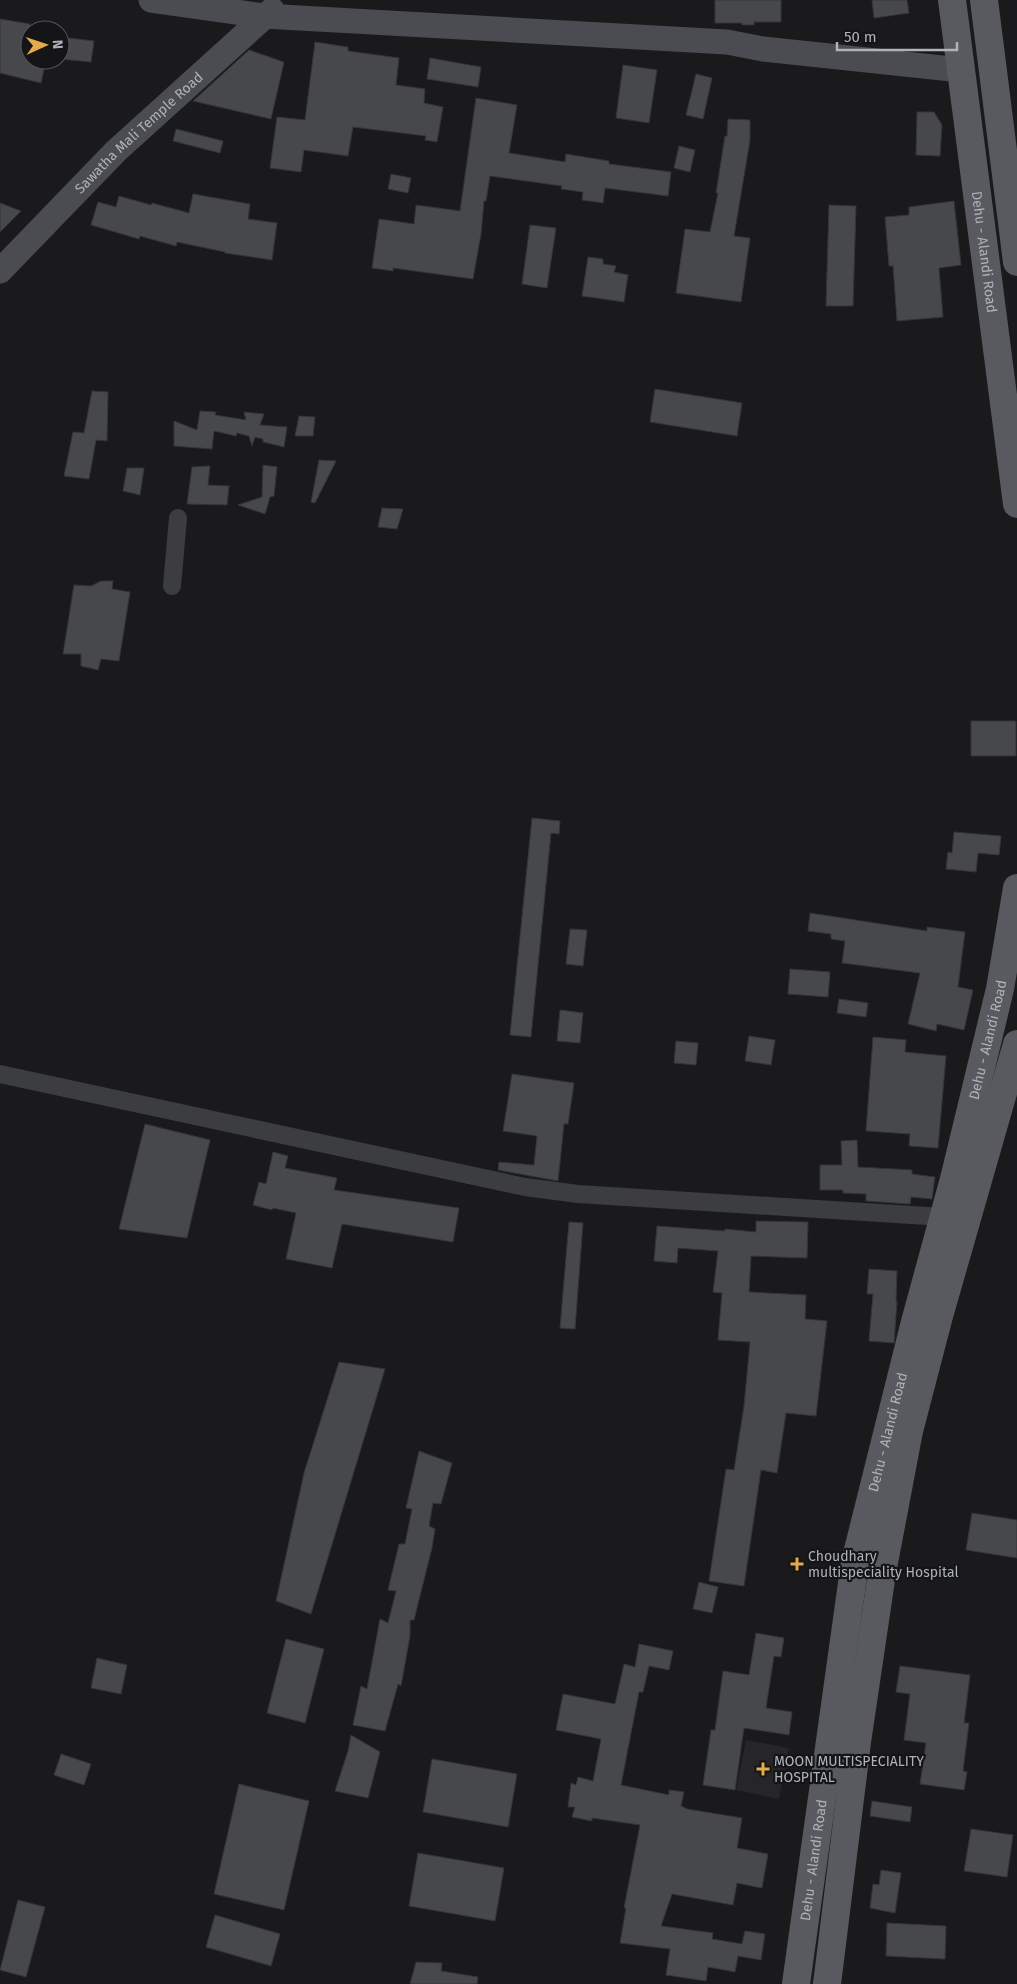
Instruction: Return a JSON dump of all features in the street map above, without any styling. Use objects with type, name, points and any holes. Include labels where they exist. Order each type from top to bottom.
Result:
[{"type":"main road","name":"Dehu - Alandi Road","points":[[952,0],[1017,504]]},
{"type":"main road","points":[[984,0],[1017,262]]},
{"type":"main road","name":"Dehu - Alandi Road","points":[[796,1984],[855,1562],[955,1174],[1000,989],[1017,888]]},
{"type":"main road","name":"Dehu - Alandi Road","points":[[827,1984],[857,1742],[882,1573],[909,1431],[941,1307],[1017,1044]]},
{"type":"street","points":[[151,0],[264,16],[727,42],[763,49],[961,70]]},
{"type":"street","name":"Sawatha Mali Temple Road","points":[[0,271],[116,151],[284,0]]},
{"type":"street","points":[[172,586],[178,518]]},
{"type":"street","points":[[0,1074],[525,1187],[578,1194],[943,1217]]},
{"type":"shaded area","name":"MOON MULTISPECIALITY HOSPITAL","points":[[746,1740],[789,1748],[779,1799],[736,1790]]},
{"type":"building","points":[[715,0],[781,0],[781,22],[754,22],[754,25],[715,23]]},
{"type":"building","points":[[872,0],[907,0],[909,13],[874,18]]},
{"type":"building","points":[[0,19],[20,22],[20,70],[44,70],[41,83],[0,73]]},
{"type":"building","points":[[70,38],[94,41],[91,62],[70,60]]},
{"type":"building","points":[[315,42],[348,47],[348,51],[399,58],[396,85],[425,89],[424,103],[443,107],[437,142],[425,140],[426,136],[353,127],[348,156],[304,150],[301,172],[270,168],[277,117],[305,120]]},
{"type":"building","points":[[249,50],[284,62],[271,119],[193,101]]},
{"type":"building","points":[[430,58],[481,67],[478,87],[427,79]]},
{"type":"building","points":[[623,65],[657,70],[649,123],[616,118]]},
{"type":"building","points":[[696,74],[712,78],[703,119],[686,115]]},
{"type":"building","points":[[476,98],[517,105],[509,153],[565,162],[566,154],[609,161],[609,164],[671,172],[668,196],[605,188],[603,203],[582,200],[583,192],[561,189],[562,186],[490,176],[486,201],[484,201],[481,234],[473,279],[393,268],[393,271],[372,268],[379,219],[414,224],[416,205],[460,211]]},
{"type":"building","points":[[917,112],[934,112],[942,125],[940,156],[916,155]]},
{"type":"building","points":[[728,119],[750,120],[750,140],[734,236],[750,238],[741,302],[676,293],[685,229],[710,232],[718,193],[716,193],[725,136],[727,136]]},
{"type":"building","points":[[176,129],[223,141],[220,153],[173,141]]},
{"type":"building","points":[[679,146],[695,150],[690,172],[674,168]]},
{"type":"building","points":[[391,174],[411,178],[408,193],[388,189]]},
{"type":"building","points":[[193,194],[250,204],[248,219],[277,223],[272,260],[225,253],[177,242],[176,246],[140,236],[139,239],[91,225],[98,202],[116,207],[119,196],[189,213]]},
{"type":"building","points":[[954,201],[961,265],[939,268],[943,317],[897,321],[893,266],[889,266],[885,217],[909,215],[909,207]]},
{"type":"building","points":[[0,203],[21,211],[0,232]]},
{"type":"building","points":[[829,205],[856,206],[853,306],[826,306]]},
{"type":"building","points":[[530,225],[556,228],[547,288],[522,284]]},
{"type":"building","points":[[588,257],[603,259],[603,264],[616,266],[614,272],[628,275],[624,302],[582,296]]},
{"type":"building","points":[[655,389],[742,403],[737,436],[650,422]]},
{"type":"building","points":[[92,391],[108,392],[107,441],[96,440],[89,479],[64,476],[73,432],[84,433]]},
{"type":"building","points":[[200,411],[216,412],[215,415],[246,420],[244,412],[264,414],[260,425],[287,427],[284,447],[263,442],[263,439],[255,437],[252,446],[249,436],[237,433],[236,436],[214,431],[212,449],[174,446],[174,421],[197,430]]},
{"type":"building","points":[[299,416],[315,417],[313,436],[295,436]]},
{"type":"building","points":[[319,460],[336,461],[315,503],[311,502]]},
{"type":"building","points":[[263,465],[277,467],[274,496],[270,497],[265,514],[238,505],[262,497]]},
{"type":"building","points":[[210,466],[208,485],[229,486],[227,505],[187,504],[192,467]]},
{"type":"building","points":[[127,468],[144,468],[140,495],[123,491]]},
{"type":"building","points":[[382,508],[403,509],[397,529],[378,527]]},
{"type":"building","points":[[101,581],[113,581],[112,589],[130,592],[119,661],[101,659],[98,670],[81,666],[81,654],[63,654],[74,585],[91,586]]},
{"type":"building","points":[[971,721],[1016,721],[1016,756],[971,756]]},
{"type":"building","points":[[532,818],[560,821],[559,834],[551,833],[531,1037],[510,1035]]},
{"type":"building","points":[[954,832],[1001,836],[999,855],[978,853],[976,872],[946,869],[948,852],[952,853]]},
{"type":"building","points":[[810,913],[927,931],[927,927],[965,932],[958,987],[973,990],[964,1030],[937,1024],[936,1031],[908,1024],[920,973],[842,963],[845,941],[831,939],[831,934],[808,931]]},
{"type":"building","points":[[570,929],[587,930],[583,966],[566,964]]},
{"type":"building","points":[[790,969],[830,972],[828,997],[788,994]]},
{"type":"building","points":[[839,999],[868,1003],[866,1017],[837,1013]]},
{"type":"building","points":[[560,1010],[583,1013],[580,1043],[557,1041]]},
{"type":"building","points":[[749,1036],[775,1040],[771,1065],[745,1061]]},
{"type":"building","points":[[873,1037],[906,1040],[905,1052],[946,1056],[938,1148],[909,1146],[910,1134],[866,1131]]},
{"type":"building","points":[[676,1041],[698,1043],[696,1065],[674,1063]]},
{"type":"building","points":[[512,1074],[574,1083],[568,1124],[564,1124],[558,1181],[498,1170],[499,1162],[534,1165],[537,1136],[503,1131]]},
{"type":"building","points":[[145,1124],[210,1140],[187,1238],[119,1229]]},
{"type":"building","points":[[857,1140],[858,1167],[912,1170],[912,1174],[935,1177],[932,1199],[911,1197],[910,1204],[866,1201],[866,1194],[843,1193],[843,1190],[820,1190],[820,1165],[842,1165],[841,1141]]},
{"type":"building","points":[[273,1152],[288,1156],[285,1168],[337,1178],[334,1190],[459,1208],[453,1242],[342,1224],[332,1268],[286,1259],[296,1213],[253,1205],[259,1182],[266,1184]]},
{"type":"building","points":[[756,1221],[808,1222],[807,1258],[751,1256],[749,1292],[806,1295],[805,1319],[827,1321],[816,1416],[786,1413],[777,1473],[761,1470],[744,1586],[709,1581],[726,1469],[734,1470],[744,1406],[750,1342],[718,1340],[722,1293],[713,1292],[718,1251],[678,1248],[677,1263],[654,1261],[657,1226],[756,1232]]},
{"type":"building","points":[[569,1222],[583,1223],[575,1329],[560,1328]]},
{"type":"building","points":[[869,1269],[897,1271],[894,1343],[869,1341],[873,1294],[867,1294]]},
{"type":"building","points":[[339,1362],[385,1369],[311,1614],[276,1601],[304,1473]]},
{"type":"building","points":[[419,1451],[452,1463],[441,1504],[433,1503],[429,1526],[435,1529],[432,1548],[414,1620],[410,1620],[410,1636],[401,1686],[398,1684],[385,1731],[353,1725],[361,1686],[367,1689],[380,1619],[388,1623],[396,1591],[388,1590],[399,1544],[405,1544],[412,1509],[406,1508]]},
{"type":"building","points":[[972,1513],[1017,1520],[1017,1558],[966,1550]]},
{"type":"building","points":[[699,1582],[718,1587],[712,1613],[693,1609]]},
{"type":"building","points":[[756,1633],[784,1638],[781,1657],[774,1656],[766,1708],[792,1712],[789,1735],[744,1728],[735,1790],[703,1785],[711,1730],[715,1730],[723,1671],[749,1675]]},
{"type":"building","points":[[286,1639],[324,1649],[305,1723],[267,1713]]},
{"type":"building","points":[[639,1644],[673,1651],[669,1670],[649,1666],[643,1692],[639,1692],[621,1785],[669,1795],[669,1790],[684,1792],[681,1806],[687,1809],[742,1818],[737,1848],[768,1854],[762,1888],[737,1883],[733,1905],[672,1894],[661,1926],[713,1933],[712,1939],[742,1944],[745,1931],[765,1934],[761,1960],[738,1956],[735,1972],[708,1967],[706,1981],[666,1975],[670,1949],[620,1943],[626,1908],[624,1908],[640,1825],[592,1818],[592,1821],[572,1817],[575,1807],[568,1807],[571,1783],[576,1785],[578,1777],[593,1781],[601,1739],[556,1730],[563,1694],[615,1704],[624,1664],[635,1667]]},
{"type":"building","points":[[97,1658],[127,1665],[121,1694],[91,1688]]},
{"type":"building","points":[[900,1666],[970,1675],[964,1723],[969,1723],[963,1771],[967,1772],[964,1790],[920,1784],[926,1743],[904,1740],[910,1694],[896,1692]]},
{"type":"building","points":[[351,1735],[380,1752],[368,1798],[335,1791],[348,1751]]},
{"type":"building","points":[[61,1754],[91,1764],[84,1785],[54,1775]]},
{"type":"building","points":[[432,1759],[517,1774],[508,1827],[423,1812]]},
{"type":"building","points":[[239,1784],[309,1801],[284,1910],[214,1894]]},
{"type":"building","points":[[872,1801],[912,1807],[910,1822],[870,1816]]},
{"type":"building","points":[[971,1829],[1013,1835],[1007,1877],[964,1871]]},
{"type":"building","points":[[418,1853],[504,1868],[495,1921],[409,1906]]},
{"type":"building","points":[[881,1870],[901,1873],[895,1913],[870,1908],[873,1884],[879,1885]]},
{"type":"building","points":[[18,1900],[45,1907],[26,1977],[0,1970]]},
{"type":"building","points":[[215,1915],[280,1934],[271,1966],[206,1947]]},
{"type":"building","points":[[887,1923],[946,1926],[945,1959],[886,1956]]},
{"type":"building","points":[[416,1962],[442,1963],[441,1971],[478,1977],[477,1984],[410,1984]]},
{"type":"place","name":"Choudhary multispeciality Hospital","points":[[797,1564]]},
{"type":"place","name":"MOON MULTISPECIALITY HOSPITAL","points":[[763,1769]]}]
